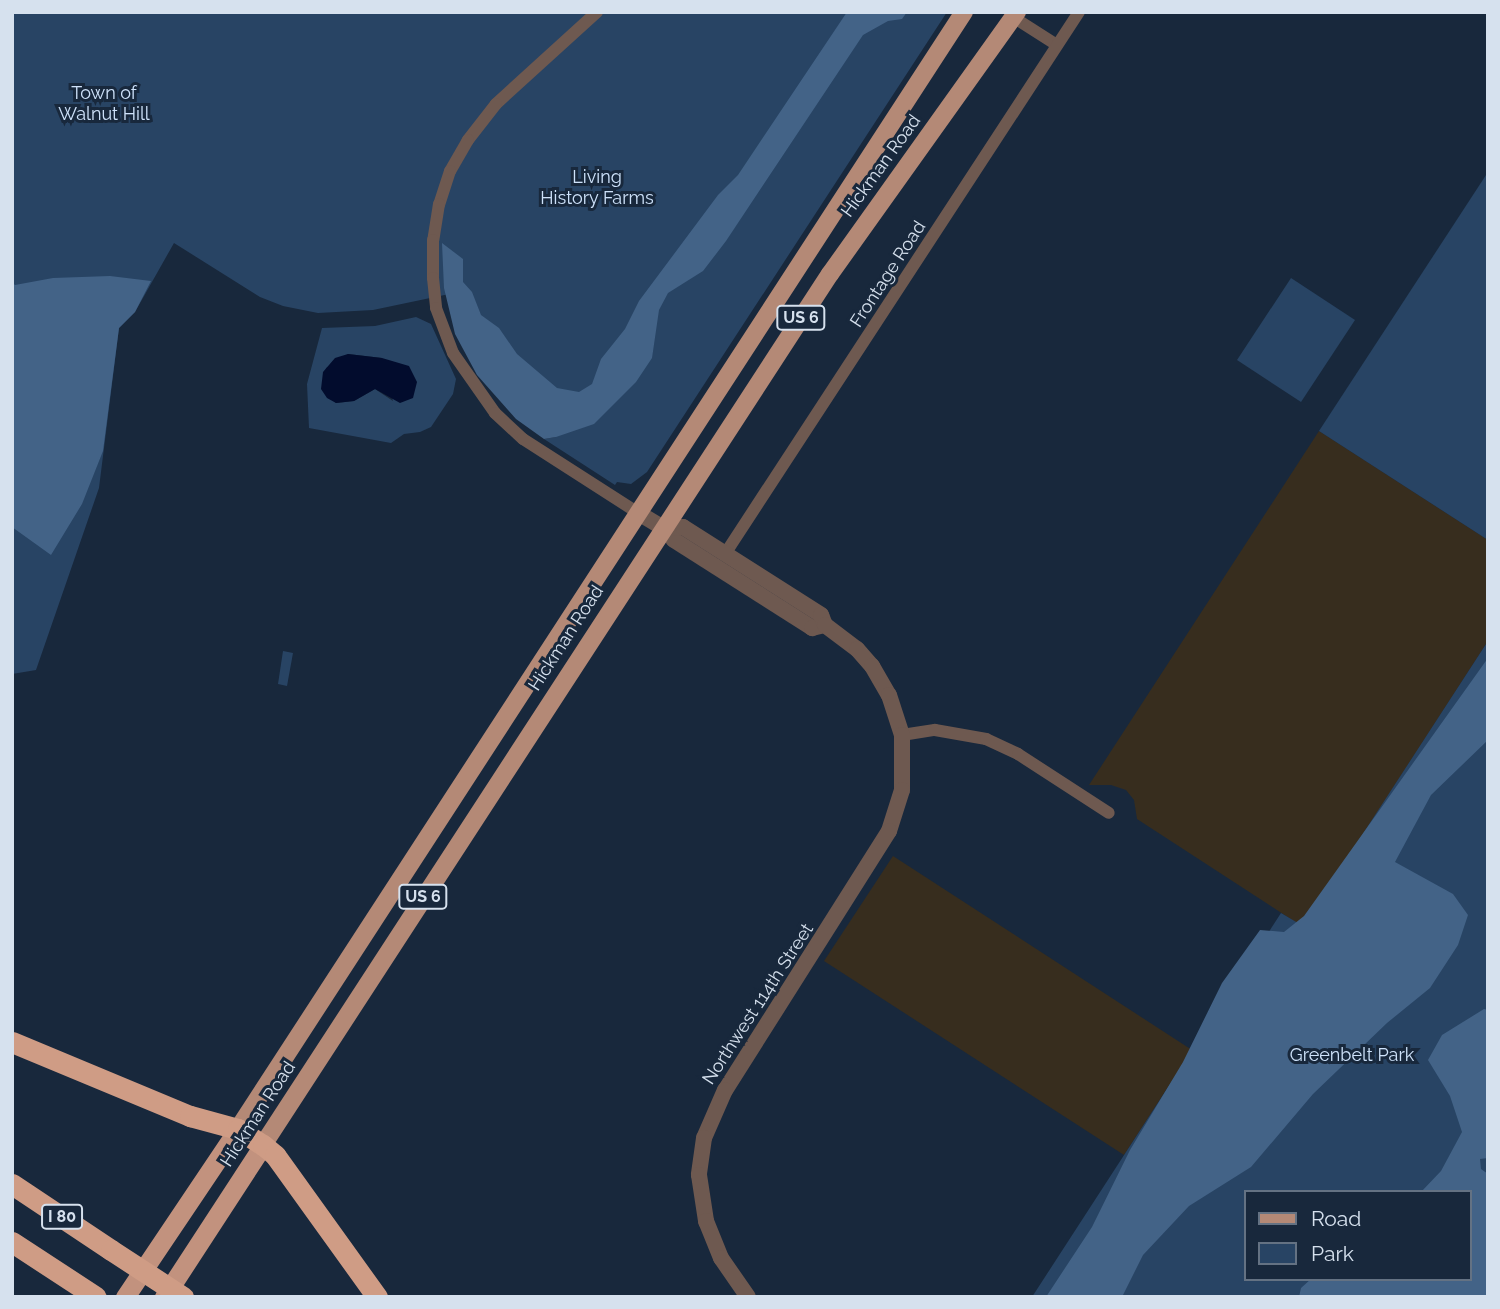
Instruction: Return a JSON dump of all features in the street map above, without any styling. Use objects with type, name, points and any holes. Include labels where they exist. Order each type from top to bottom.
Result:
[{"type":"highway","points":[[12,1042],[190,1116],[238,1129],[263,1145],[275,1155],[377,1297]]},
{"type":"highway","name":"Hickman Road","points":[[125,1297],[238,1129]]},
{"type":"highway","name":"Hickman Road","points":[[164,1297],[263,1145]]},
{"type":"highway","name":"I 80","points":[[12,1184],[183,1297]]},
{"type":"highway","name":"I 80","points":[[12,1242],[90,1293]]},
{"type":"main road","name":"Hickman Road","points":[[238,1129],[964,12]]},
{"type":"main road","name":"Hickman Road","points":[[263,1145],[830,274],[1015,15]]},
{"type":"street","points":[[597,12],[496,104],[468,139],[450,171],[439,204],[433,240],[433,278],[436,307],[453,353],[495,413],[523,439],[663,528],[674,540],[812,628],[825,625]]},
{"type":"street","name":"Frontage Road","points":[[725,554],[1079,12]]},
{"type":"street","points":[[1015,15],[1057,46]]},
{"type":"street","name":"Northwest 114th Street","points":[[663,528],[683,527],[821,615],[825,625],[857,649],[872,666],[889,695],[902,734],[902,790],[890,831],[725,1090],[704,1138],[699,1175],[706,1221],[720,1258],[748,1297]]},
{"type":"street","points":[[902,734],[935,730],[986,739],[1018,754],[1109,813]]},
{"type":"shaded area","points":[[348,354],[382,358],[409,366],[417,382],[413,398],[400,403],[375,389],[354,401],[336,403],[327,398],[321,389],[323,372],[335,358]]},
{"type":"shaded area","points":[[1319,431],[1488,540],[1488,641],[1303,927],[1137,819],[1134,800],[1126,790],[1111,785],[1089,785]]},
{"type":"shaded area","points":[[893,856],[1192,1050],[1124,1155],[824,961]]},
{"type":"green space","name":"Living History Farms","points":[[12,12],[947,12],[647,472],[631,484],[617,482],[615,485],[544,439],[556,437],[454,293],[373,310],[318,313],[283,306],[260,297],[174,243],[135,312],[119,328],[99,488],[36,670],[12,674]]},
{"type":"green space","points":[[847,12],[907,12],[902,19],[888,21],[863,35],[726,241],[703,271],[668,293],[659,310],[652,358],[636,382],[594,424],[556,437],[544,439],[516,419],[477,375],[455,334],[444,288],[442,243],[463,259],[463,282],[472,292],[481,315],[499,328],[517,354],[557,388],[579,392],[592,384],[601,359],[625,329],[639,301],[718,195],[738,175]]},
{"type":"green space","points":[[1488,172],[1488,540],[1319,431]]},
{"type":"green space","points":[[110,276],[151,281],[135,312],[119,328],[103,451],[82,504],[51,555],[12,527],[12,282],[15,285],[53,278]]},
{"type":"green space","points":[[1291,278],[1355,320],[1301,402],[1237,360]]},
{"type":"green space","points":[[416,317],[431,324],[456,379],[453,394],[431,427],[404,434],[391,443],[309,428],[307,384],[322,328],[375,326]],"holes":[[[348,354],[382,358],[393,401],[375,389],[354,401],[336,403],[322,389],[326,368]]]},
{"type":"green space","name":"Greenbelt Park","points":[[1488,641],[1488,1297],[1032,1297],[1281,913],[1303,926]]},
{"type":"green space","points":[[283,651],[293,653],[287,686],[278,684]]},
{"type":"green space","points":[[1488,658],[1488,740],[1431,795],[1395,862],[1453,894],[1468,915],[1458,945],[1430,988],[1387,1023],[1313,1094],[1251,1167],[1189,1206],[1143,1255],[1122,1297],[1046,1297],[1092,1227],[1130,1150],[1183,1062],[1222,983],[1260,930],[1284,932],[1304,916]]},
{"type":"green space","points":[[1484,1009],[1488,1010],[1488,1158],[1480,1159],[1481,1169],[1488,1174],[1488,1297],[1299,1297],[1301,1288],[1309,1281],[1472,1281],[1472,1190],[1423,1190],[1441,1171],[1462,1132],[1450,1096],[1428,1060],[1442,1035]]},
{"type":"park label","name":"Town of Walnut Hill","points":[[104,104]]}]
